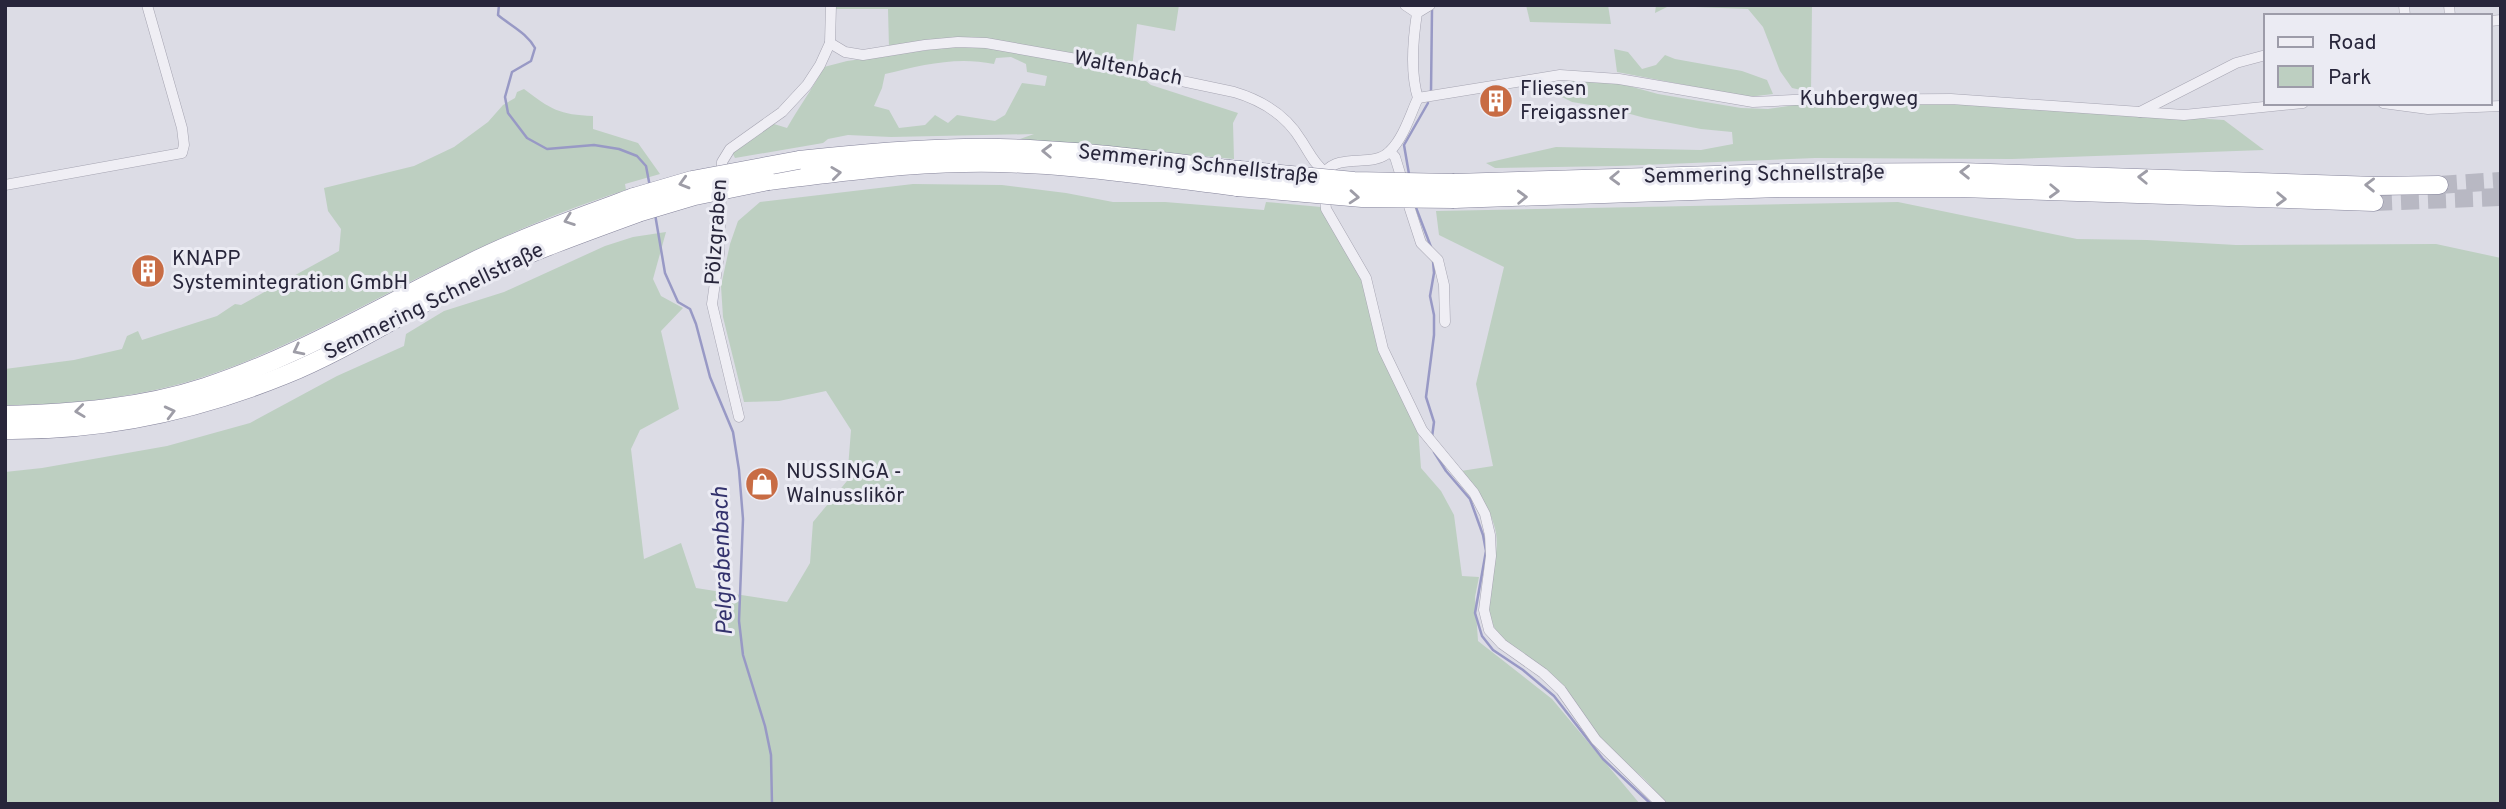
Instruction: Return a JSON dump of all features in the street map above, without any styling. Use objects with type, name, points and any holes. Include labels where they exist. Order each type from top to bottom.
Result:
[{"type":"highway","name":"Semmering Schnellstraße","points":[[5,430],[36,431],[94,426],[209,402],[287,374],[474,278],[692,180],[799,160],[881,151],[966,148],[1060,151],[1362,198],[1781,173],[1961,172],[2439,186]]},
{"type":"highway","name":"Semmering Schnellstraße","points":[[5,415],[55,414],[134,404],[203,387],[279,360],[541,230],[636,205],[695,197],[768,181],[883,167],[967,163],[1238,178]]},
{"type":"highway","name":"Semmering Schnellstraße","points":[[1454,191],[1961,188],[2374,202]]},
{"type":"street","points":[[5,185],[182,153],[182,128],[147,5]]},
{"type":"street","name":"Pölzgraben","points":[[739,417],[712,304],[719,254],[722,162],[730,149],[792,103],[820,65],[830,43],[831,5]]},
{"type":"street","points":[[1405,5],[1417,13]]},
{"type":"street","points":[[1417,13],[1430,5]]},
{"type":"street","points":[[1417,13],[1415,88],[1418,98],[1402,133],[1390,152],[1374,159],[1335,163],[1325,172],[1326,209],[1366,278],[1377,329],[1422,430],[1474,493],[1485,514],[1491,556],[1484,610],[1489,630],[1502,644],[1543,673],[1561,690],[1597,740],[1661,804]]},
{"type":"street","name":"Waltenbach","points":[[830,43],[845,52],[863,55],[936,44],[986,43],[1234,92],[1250,97],[1274,111],[1299,137],[1317,166],[1325,172]]},
{"type":"street","points":[[2140,112],[2236,63],[2264,56]]},
{"type":"street","name":"Kuhbergweg","points":[[1418,98],[1560,75],[1619,79],[1753,102],[1951,99],[2184,115],[2283,105]]},
{"type":"street","points":[[2398,105],[2428,109],[2501,106]]},
{"type":"street","points":[[1390,152],[1398,164],[1421,243],[1438,260],[1444,285],[1445,322]]},
{"type":"green space","points":[[834,5],[1179,5],[1175,31],[1137,24],[1132,68],[1026,45],[889,48],[888,9],[833,9]]},
{"type":"green space","points":[[1526,5],[1608,5],[1611,24],[1530,22]]},
{"type":"green space","points":[[1656,5],[1812,5],[1811,92],[1792,88],[1780,71],[1763,27],[1748,9],[1669,6],[1655,13]]},
{"type":"green space","points":[[965,45],[1023,51],[1136,73],[1151,85],[1238,113],[1233,123],[1234,159],[1020,139],[1034,134],[891,137],[848,135],[828,139],[823,143],[735,158],[732,152],[766,127],[774,124],[787,128],[824,67],[847,61]],"holes":[[[1011,57],[1026,64],[1027,72],[1047,76],[1045,86],[1022,83],[1005,115],[995,121],[957,115],[948,123],[935,115],[925,125],[899,128],[889,110],[874,106],[885,74],[953,61],[994,64],[996,58]]]},
{"type":"green space","points":[[1614,49],[1628,52],[1642,69],[1656,65],[1665,55],[1742,71],[1767,80],[1773,94],[1748,97],[1617,72]]},
{"type":"green space","points":[[1569,81],[1618,83],[1658,94],[1741,108],[1768,109],[1809,103],[1950,103],[2224,120],[2264,150],[2012,159],[1815,158],[1617,166],[1495,168],[1486,163],[1556,147],[1701,150],[1733,144],[1732,132],[1701,129],[1572,102],[1544,88]]},
{"type":"green space","points":[[524,89],[556,110],[593,116],[593,129],[638,143],[660,174],[625,184],[626,190],[578,206],[508,235],[288,343],[226,369],[194,380],[124,396],[53,404],[5,405],[5,369],[74,360],[122,349],[127,336],[138,331],[142,340],[217,316],[235,304],[241,305],[339,251],[341,229],[328,211],[324,188],[414,166],[454,147],[488,122],[503,105],[515,98],[517,92]]},
{"type":"green space","points":[[913,184],[1002,185],[1113,202],[1165,202],[1264,210],[1266,202],[1321,207],[1362,279],[1380,348],[1418,428],[1421,468],[1441,491],[1454,515],[1462,576],[1479,577],[1475,597],[1478,641],[1552,699],[1640,804],[5,804],[5,472],[167,446],[250,423],[337,376],[404,346],[406,334],[444,311],[504,292],[605,246],[633,237],[666,232],[653,279],[661,296],[683,308],[661,331],[679,409],[640,430],[631,449],[644,559],[681,543],[696,588],[787,602],[810,563],[813,522],[847,481],[851,430],[826,391],[779,401],[744,402],[723,317],[721,286],[730,244],[738,221],[760,202]]},
{"type":"green space","points":[[1898,202],[2077,239],[2236,245],[2436,244],[2501,258],[2501,804],[1666,804],[1644,779],[1610,750],[1566,691],[1506,643],[1493,625],[1489,613],[1488,600],[1496,550],[1494,525],[1484,503],[1461,471],[1493,466],[1476,384],[1504,267],[1439,235],[1436,211]]},
{"type":"waterway","name":"Pelgrabenbach","points":[[499,5],[498,15],[523,34],[535,48],[531,61],[512,72],[505,97],[508,113],[527,138],[547,149],[594,145],[619,149],[637,156],[646,166],[650,187]]},
{"type":"waterway","points":[[1431,92],[1432,10]]},
{"type":"waterway","points":[[1409,174],[1404,145],[1428,103]]},
{"type":"waterway","points":[[1415,205],[1431,247]]},
{"type":"waterway","name":"Pelgrabenbach","points":[[655,214],[665,273],[678,302],[690,309],[710,377],[733,432],[743,519],[739,621],[743,655],[771,755],[772,804]]},
{"type":"waterway","points":[[1432,437],[1434,422],[1426,397],[1434,335],[1430,296],[1433,261]]},
{"type":"waterway","points":[[1434,452],[1470,499],[1483,535],[1486,551],[1475,613],[1482,636],[1493,650],[1554,696],[1603,759],[1651,804]]},
{"type":"tunnel","points":[[2439,185],[2501,181]]},
{"type":"tunnel","points":[[2374,202],[2501,197]]},
{"type":"place","name":"Fliesen Freigassner","points":[[1496,101]]},
{"type":"place","name":"KNAPP Systemintegration GmbH","points":[[148,271]]},
{"type":"place","name":"NUSSINGA - Walnusslikör","points":[[762,484]]}]
